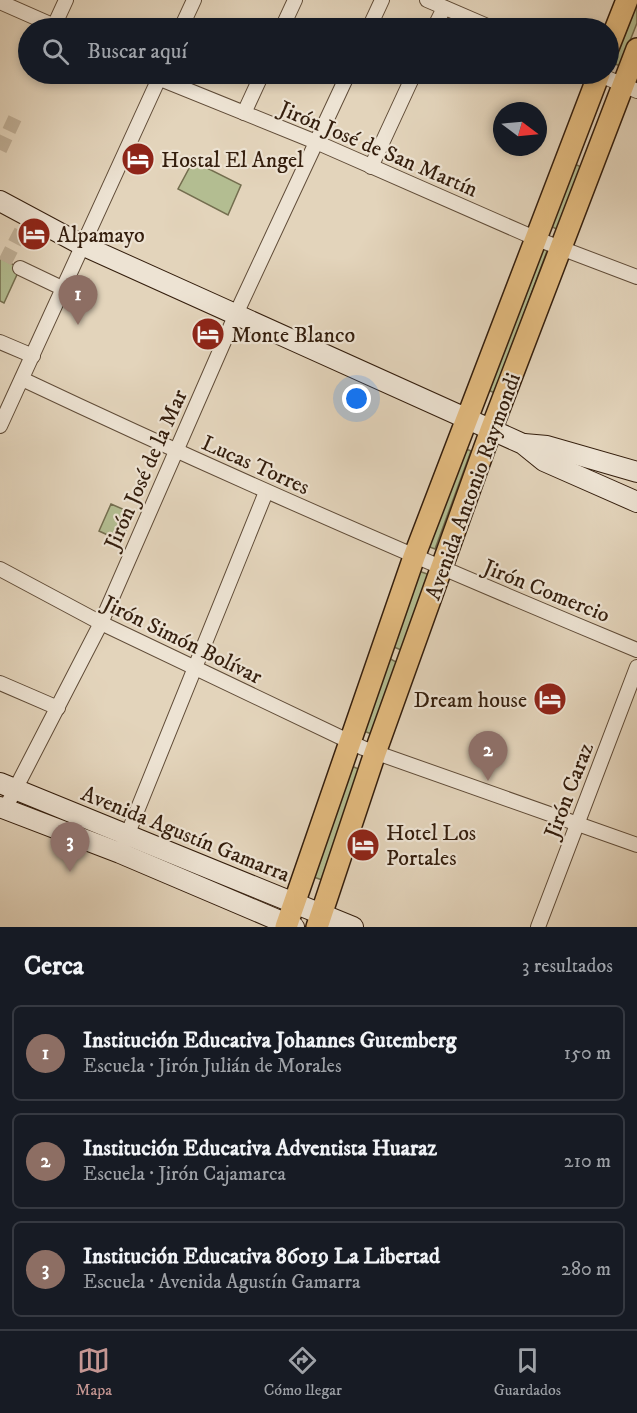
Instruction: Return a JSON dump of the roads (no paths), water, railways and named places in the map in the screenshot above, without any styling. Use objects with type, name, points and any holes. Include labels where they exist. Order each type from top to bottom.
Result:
[{"type":"main road","points":[[619,21],[627,0]]},
{"type":"main road","name":"Avenida Antonio Raymondi","points":[[319,921],[375,753],[491,430],[594,157],[630,88],[637,49]]},
{"type":"main road","name":"Avenida Antonio Raymondi","points":[[289,926],[294,903],[414,557],[595,84]]},
{"type":"main road","points":[[571,148],[594,157]]},
{"type":"main road","points":[[0,201],[84,246],[523,444],[544,461],[637,502]]},
{"type":"main road","points":[[523,444],[547,446],[637,472]]},
{"type":"main road","name":"Avenida Agustín Gamarra","points":[[7,786],[294,903],[319,921],[353,927]]},
{"type":"main road","name":"Avenida Agustín Gamarra","points":[[3,808],[120,853],[289,926]]},
{"type":"street","points":[[60,18],[66,0]]},
{"type":"street","points":[[186,18],[194,0]]},
{"type":"street","points":[[286,18],[294,0]]},
{"type":"street","points":[[374,18],[382,0]]},
{"type":"street","points":[[427,0],[468,18]]},
{"type":"street","points":[[0,2],[36,18]]},
{"type":"street","points":[[439,18],[444,8]]},
{"type":"street","points":[[0,426],[84,246],[152,84]]},
{"type":"street","name":"Jirón José de San Martín","points":[[177,84],[537,239],[637,277]]},
{"type":"street","points":[[244,112],[257,84]]},
{"type":"street","name":"Jirón José de la Mar","points":[[3,808],[7,786],[58,708],[101,623],[236,314],[343,84]]},
{"type":"street","points":[[371,167],[409,84]]},
{"type":"street","points":[[20,268],[64,289]]},
{"type":"street","points":[[0,342],[33,356]]},
{"type":"street","name":"Lucas Torres","points":[[22,379],[176,452],[441,570]]},
{"type":"street","points":[[120,853],[266,492]]},
{"type":"street","name":"Jirón Simón Bolívar","points":[[0,569],[101,623],[375,753],[637,845]]},
{"type":"street","name":"Jirón Comercio","points":[[441,570],[637,650]]},
{"type":"street","name":"Jirón Caraz","points":[[538,927],[637,667]]},
{"type":"street","points":[[0,683],[58,708]]},
{"type":"tunnel","points":[[0,150],[17,114]]},
{"type":"tunnel","points":[[5,262],[29,215]]},
{"type":"place","name":"Hostal El Angel","points":[[138,159]]},
{"type":"place","name":"Alpamayo","points":[[34,234]]},
{"type":"place","name":"Institución Educativa Johannes Gutemberg","points":[[78,325]]},
{"type":"place","name":"Monte Blanco","points":[[208,334]]},
{"type":"place","name":"Dream house","points":[[550,699]]},
{"type":"place","name":"Institución Educativa Adventista Huaraz","points":[[488,781]]},
{"type":"place","name":"Hotel Los Portales","points":[[363,845]]},
{"type":"place","name":"Institución Educativa 86019 La Libertad","points":[[70,872]]}]
